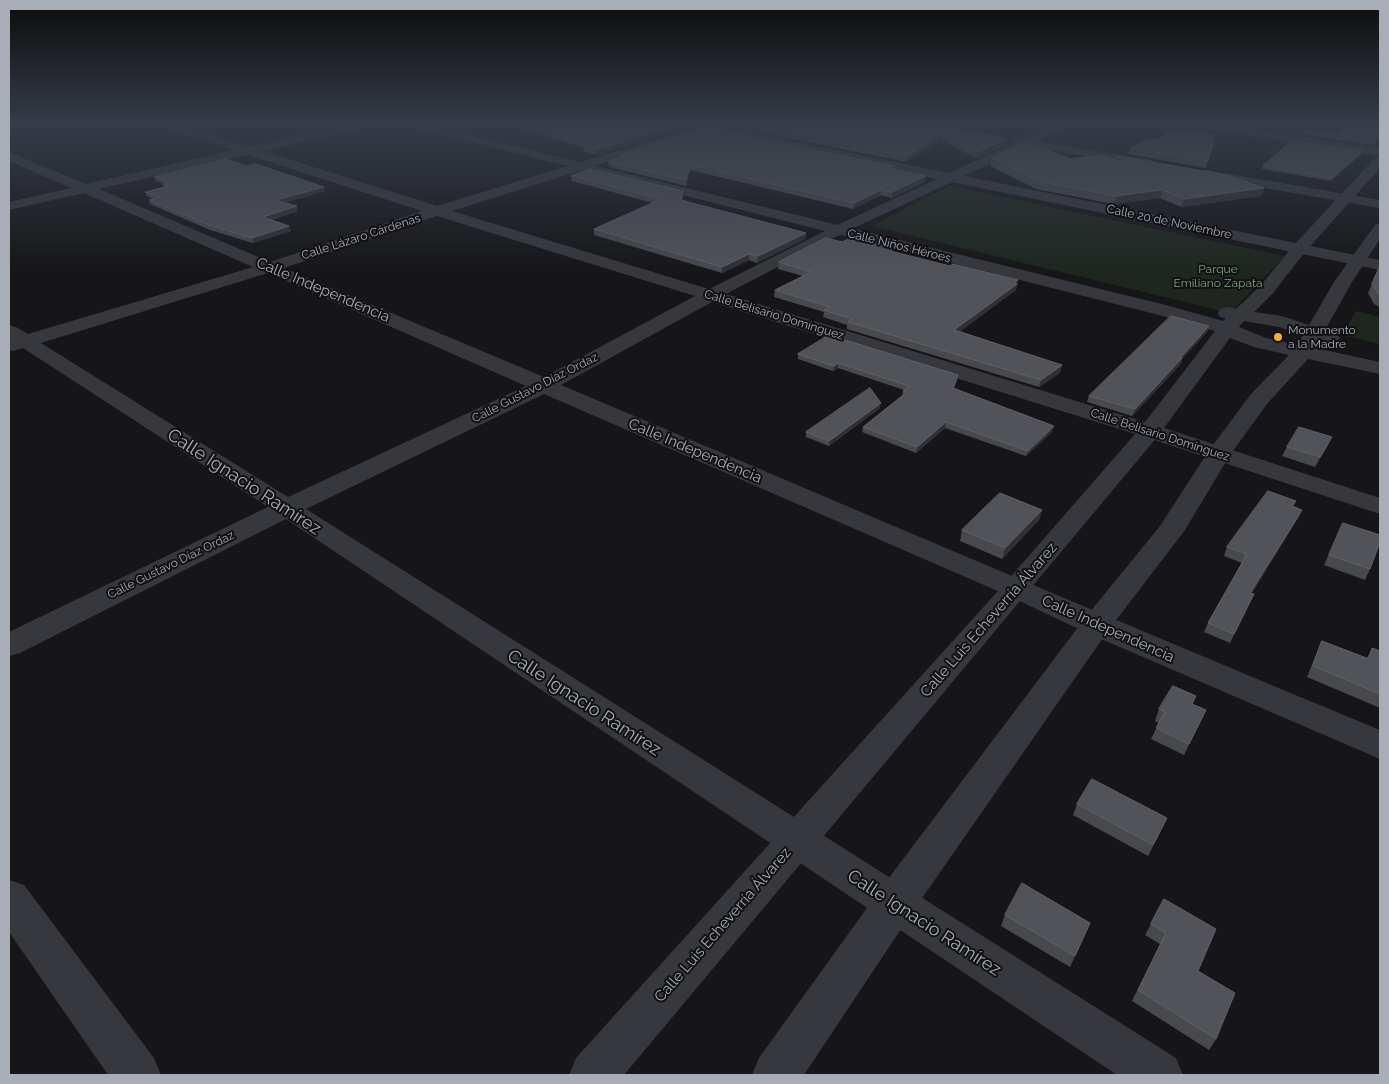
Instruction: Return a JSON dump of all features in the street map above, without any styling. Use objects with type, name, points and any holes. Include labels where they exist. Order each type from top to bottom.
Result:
[{"type":"street","name":"Calle Independencia","points":[[55,176],[1018,588],[1096,625],[1380,745]]},
{"type":"street","points":[[9,206],[138,176]]},
{"type":"street","name":"Calle Belisario Domínguez","points":[[324,176],[1150,431],[1380,506]]},
{"type":"street","name":"Calle Lázaro Cárdenas","points":[[14,340],[270,267],[548,176]]},
{"type":"street","name":"Calle Niños Héroes","points":[[621,176],[846,226]]},
{"type":"street","name":"Calle Niños Héroes","points":[[657,176],[1166,311],[1233,322],[1282,322],[1319,342],[1380,368]]},
{"type":"street","name":"Calle 20 de Noviembre","points":[[943,176],[1368,263]]},
{"type":"street","points":[[1218,176],[1380,204]]},
{"type":"street","name":"Calle Luis Echeverría Álvarez","points":[[593,1075],[1018,588],[1150,431],[1233,322],[1268,289],[1299,249],[1367,176]]},
{"type":"street","name":"Calle Gustavo Díaz Ordaz","points":[[9,646],[286,508],[543,386],[711,295],[846,226],[950,177]]},
{"type":"street","points":[[776,1075],[894,904],[1096,625],[1171,530],[1219,454],[1259,399],[1319,342],[1368,263],[1380,228]]},
{"type":"street","name":"Calle Niños Héroes","points":[[1233,322],[1261,343],[1319,342]]},
{"type":"street","name":"Calle Ignacio Ramírez","points":[[14,340],[286,508],[1159,1075]]},
{"type":"street","points":[[9,898],[137,1075]]},
{"type":"green space","name":"Parque Emiliano Zapata","points":[[949,186],[1285,256],[1230,313],[872,226]]},
{"type":"green space","points":[[1356,311],[1380,317],[1380,344],[1342,335]]},
{"type":"building","points":[[290,176],[324,187],[276,200],[297,206],[263,217],[289,226],[252,238],[209,225],[149,200],[159,197],[145,192],[169,186],[163,184],[169,182],[155,177]]},
{"type":"building","points":[[571,176],[618,176],[683,191],[681,200],[806,233],[758,256],[749,254],[722,267],[594,229],[661,199]]},
{"type":"building","points":[[667,176],[687,176],[686,180]]},
{"type":"building","points":[[736,176],[926,176],[892,192],[881,190],[854,203]]},
{"type":"building","points":[[1027,176],[1229,176],[1264,188],[1184,199],[1162,190],[1116,196],[1038,181]]},
{"type":"building","points":[[1318,176],[1335,176],[1332,178]]},
{"type":"building","points":[[826,238],[842,242],[851,238],[894,249],[890,251],[1018,280],[1014,283],[1017,284],[954,330],[1062,365],[1041,380],[848,322],[852,319],[824,310],[830,307],[775,290],[811,272],[779,262]]},
{"type":"building","points":[[1380,266],[1380,295],[1372,284]]},
{"type":"building","points":[[1171,316],[1209,326],[1135,409],[1089,396]]},
{"type":"building","points":[[829,335],[958,375],[953,388],[1054,426],[1028,451],[946,422],[917,447],[863,427],[907,392],[903,391],[909,386],[838,363],[834,366],[798,354]]},
{"type":"building","points":[[870,388],[881,403],[829,441],[806,432]]},
{"type":"building","points":[[1299,427],[1332,437],[1320,457],[1287,447]]},
{"type":"building","points":[[1268,491],[1296,501],[1292,506],[1302,510],[1250,593],[1254,594],[1234,634],[1208,623],[1247,554],[1227,547]]},
{"type":"building","points":[[1000,493],[1042,510],[1005,548],[962,530]]},
{"type":"building","points":[[1343,523],[1380,535],[1380,542],[1370,569],[1329,555]]},
{"type":"building","points":[[1322,641],[1369,659],[1372,648],[1380,651],[1380,694],[1313,666]]},
{"type":"building","points":[[1173,686],[1196,696],[1192,704],[1206,710],[1189,744],[1156,728],[1165,712],[1159,709]]},
{"type":"building","points":[[1092,779],[1167,818],[1153,845],[1077,804]]},
{"type":"building","points":[[1022,883],[1090,923],[1075,956],[1005,915]]},
{"type":"building","points":[[1164,899],[1216,929],[1198,971],[1235,993],[1216,1039],[1138,990],[1166,933],[1151,924]]},
{"type":"place","name":"Monumento a la Madre","points":[[1278,337]]}]
